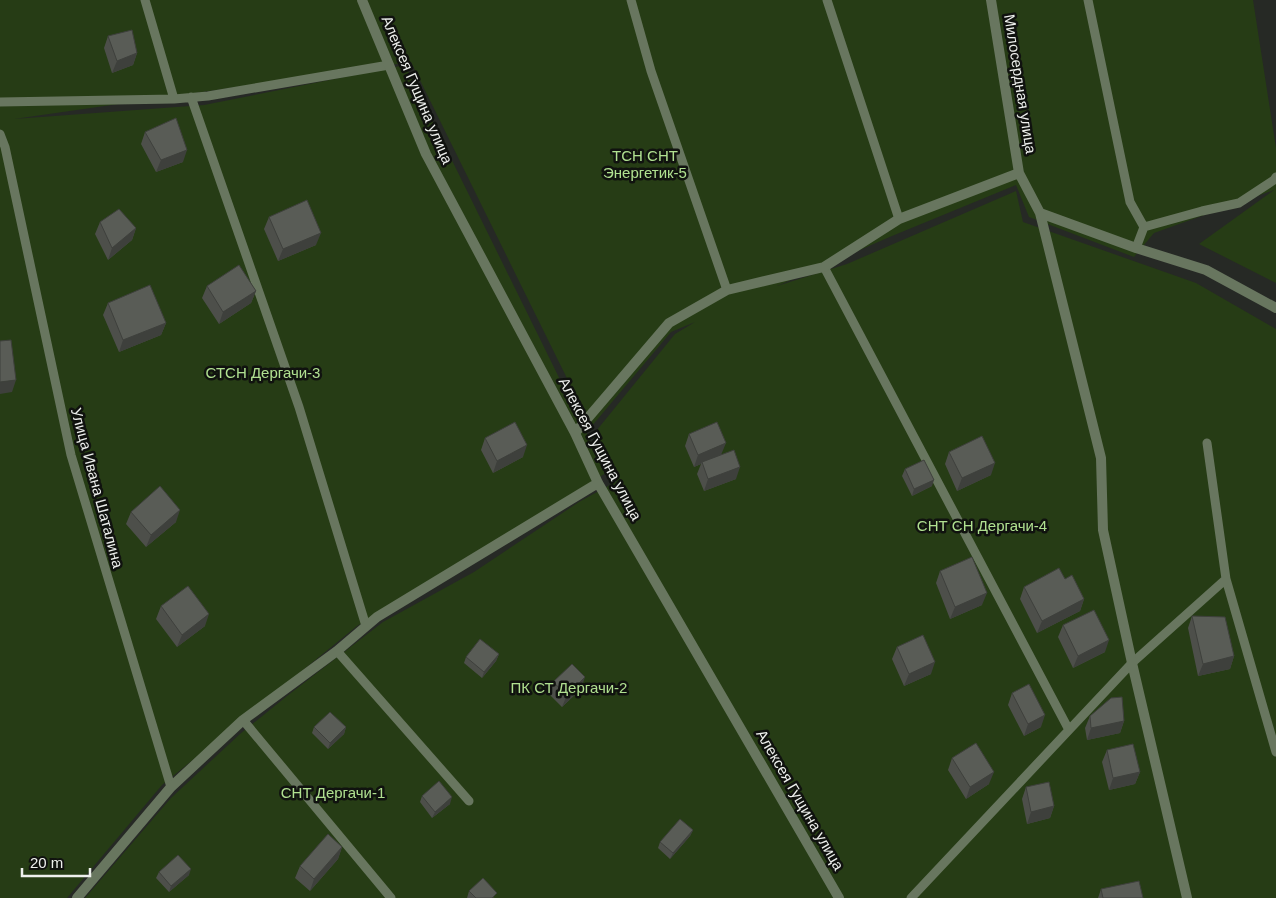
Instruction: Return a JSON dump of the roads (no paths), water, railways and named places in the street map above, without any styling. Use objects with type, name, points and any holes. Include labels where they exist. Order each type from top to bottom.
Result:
[{"type":"street","name":"Алексея Гущина улица","points":[[362,0],[426,154],[575,433],[598,483],[839,898]]},
{"type":"street","name":"Милосердная улица","points":[[991,0],[1019,173],[1040,213],[1101,458],[1103,530],[1132,664],[1187,898]]},
{"type":"street","points":[[575,433],[669,323],[727,290],[824,267],[899,220],[1019,173]]},
{"type":"street","points":[[1040,213],[1136,248],[1206,270],[1276,308]]},
{"type":"street","points":[[77,898],[170,787],[243,720],[337,651],[377,617],[598,483]]},
{"type":"lane","points":[[145,0],[174,99]]},
{"type":"lane","points":[[631,0],[651,71],[727,290]]},
{"type":"lane","points":[[827,0],[899,220]]},
{"type":"lane","points":[[1088,0],[1130,202],[1144,227]]},
{"type":"lane","points":[[0,102],[174,99],[389,66]]},
{"type":"lane","points":[[191,97],[299,407],[366,626]]},
{"type":"lane","name":"Улица Ивана Шаталина","points":[[0,134],[7,156],[71,455],[170,787]]},
{"type":"lane","points":[[1144,227],[1239,202],[1276,177]]},
{"type":"lane","points":[[1136,248],[1144,227]]},
{"type":"lane","points":[[824,267],[1069,730]]},
{"type":"lane","points":[[1207,443],[1226,579],[1276,752]]},
{"type":"lane","points":[[911,898],[1132,664],[1226,579]]},
{"type":"lane","points":[[337,651],[470,801]]},
{"type":"lane","points":[[243,720],[391,898]]},
{"type":"park label","name":"ТСН СНТ Энергетик-5","points":[[645,164]]},
{"type":"park label","name":"СТСН Дергачи-3","points":[[263,373]]},
{"type":"park label","name":"СНТ СН Дергачи-4","points":[[982,526]]},
{"type":"park label","name":"ПК СТ Дергачи-2","points":[[569,688]]},
{"type":"park label","name":"СНТ Дергачи-1","points":[[333,793]]}]
